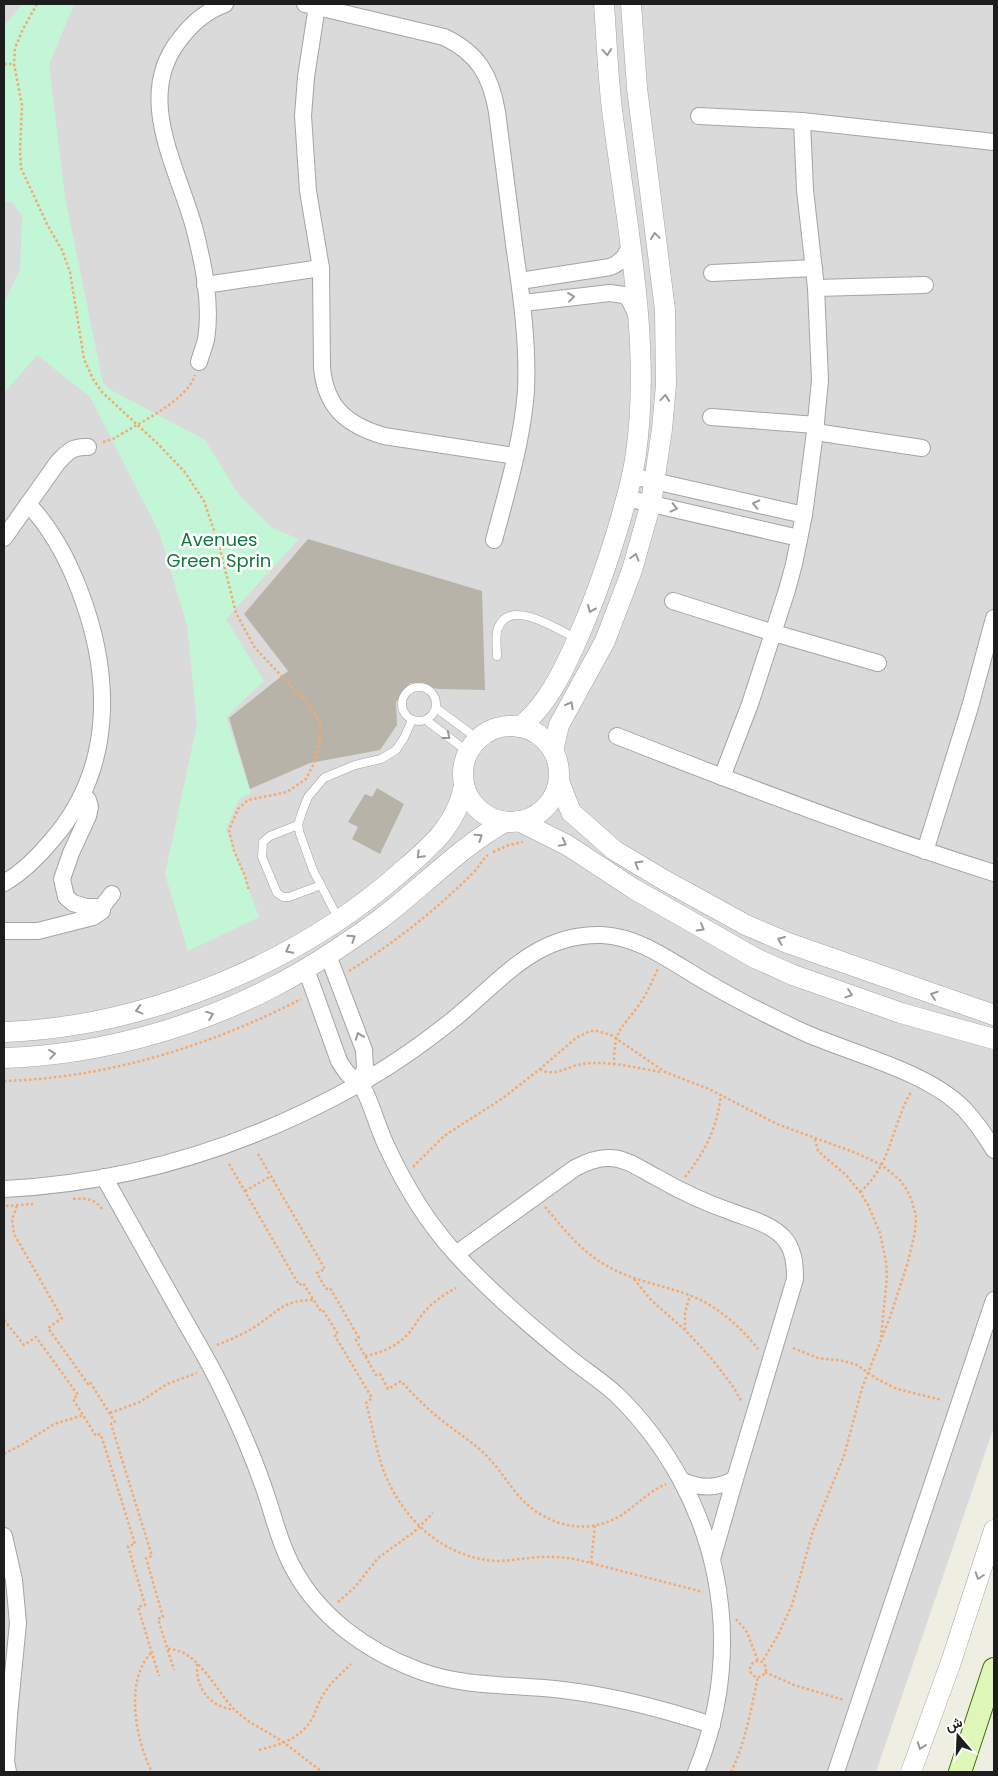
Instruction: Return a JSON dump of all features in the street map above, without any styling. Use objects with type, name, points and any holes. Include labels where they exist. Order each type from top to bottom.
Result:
[{"type":"main road","points":[[960,1772],[994,1669]]},
{"type":"street","points":[[199,362],[208,324],[208,304],[193,225],[162,129],[158,104],[159,86],[167,60],[176,43],[198,19],[224,4]]},
{"type":"street","points":[[519,727],[532,717],[543,704],[577,639],[597,593],[626,498],[635,460],[640,401],[638,319],[613,122],[604,4]]},
{"type":"street","points":[[553,750],[559,725],[605,641],[632,570],[651,503],[662,429],[666,385],[665,310],[637,88],[630,4]]},
{"type":"street","points":[[494,540],[515,456],[526,387],[523,304],[494,98],[487,76],[467,51],[444,37],[311,5],[303,116],[308,191],[321,268],[323,380],[328,396],[347,420],[366,431],[384,436],[515,456]]},
{"type":"street","points":[[699,116],[802,121],[994,142]]},
{"type":"street","points":[[722,777],[750,704],[774,633],[794,564],[804,515],[816,428],[820,380],[816,288],[805,190],[802,121]]},
{"type":"street","points":[[520,281],[610,268],[625,256],[630,245],[629,239]]},
{"type":"street","points":[[205,286],[321,268]]},
{"type":"street","points":[[712,273],[814,268]]},
{"type":"street","points":[[816,288],[925,285]]},
{"type":"street","points":[[523,304],[617,293],[629,298],[638,319]]},
{"type":"street","points":[[711,417],[816,428],[922,448]]},
{"type":"street","points":[[4,538],[58,462],[68,452],[78,446],[88,447]]},
{"type":"street","points":[[632,476],[804,515]]},
{"type":"street","points":[[626,498],[799,538]]},
{"type":"street","points":[[4,883],[15,876],[44,850],[60,832],[82,795],[92,773],[98,748],[102,715],[99,660],[90,620],[74,576],[52,534],[28,504]]},
{"type":"street","points":[[673,601],[878,663]]},
{"type":"street","points":[[925,851],[970,707],[994,618]]},
{"type":"street","points":[[994,1014],[788,943],[746,925],[614,850],[571,812],[559,781],[558,766],[553,750],[544,739],[533,731],[508,726],[497,728],[473,746],[463,774],[464,786],[475,806],[484,814],[494,819],[512,822],[567,845],[634,890],[755,958],[793,975],[901,1013],[994,1040]]},
{"type":"street","points":[[617,736],[722,777],[925,851],[994,873]]},
{"type":"street","points":[[4,1058],[54,1054],[98,1047],[170,1028],[231,1006],[273,987],[328,955],[379,920],[469,844],[512,822],[533,817],[545,808],[554,796],[559,781]]},
{"type":"street","points":[[4,1032],[50,1028],[136,1011],[179,998],[262,964],[339,920],[392,880],[450,824],[457,813],[464,786]]},
{"type":"street","points":[[4,931],[38,931],[84,920],[102,911],[107,900],[86,907],[73,903],[66,897],[62,879],[71,853],[88,816],[90,807],[88,800],[82,795]]},
{"type":"street","points":[[4,1189],[61,1184],[149,1168],[237,1142],[321,1105],[361,1083],[405,1055],[476,1002],[513,967],[532,953],[554,942],[578,936],[626,939],[649,947],[736,999],[771,1016],[842,1048],[917,1077],[941,1090],[963,1107],[981,1128],[994,1150]]},
{"type":"street","points":[[328,955],[364,1050],[365,1067],[361,1083]]},
{"type":"street","points":[[306,968],[339,1061],[348,1074],[361,1083],[402,1178],[422,1211],[456,1254],[486,1284],[550,1342],[617,1395],[642,1421],[664,1450],[683,1480],[700,1519],[712,1558],[719,1596],[722,1639],[720,1674],[712,1725],[696,1772]]},
{"type":"street","points":[[456,1254],[575,1168],[598,1158],[624,1160],[704,1201],[774,1229],[784,1238],[792,1251],[795,1279],[712,1558]]},
{"type":"street","points":[[104,1177],[223,1390],[255,1463],[278,1534],[292,1565],[310,1594],[334,1620],[360,1642],[391,1659],[422,1672],[455,1681],[489,1686],[562,1690],[600,1695],[638,1703],[712,1725]]},
{"type":"street","points":[[836,1772],[994,1300]]},
{"type":"street","points":[[683,1480],[703,1487],[720,1486],[735,1479]]},
{"type":"street","points":[[911,1772],[951,1662],[994,1530]]},
{"type":"street","points":[[4,1536],[14,1580],[18,1623],[9,1715],[6,1761],[8,1772]]},
{"type":"lane","points":[[497,656],[498,628],[505,620],[516,614],[528,615],[577,639]]},
{"type":"lane","points":[[421,687],[428,690],[433,694],[436,701],[436,708],[426,720],[419,722],[412,720],[402,710],[403,697],[414,688],[421,687]]},
{"type":"lane","points":[[436,708],[473,746]]},
{"type":"lane","points":[[339,920],[313,870],[300,834],[298,825],[308,797],[324,778],[355,765],[382,760],[396,750],[412,720]]},
{"type":"lane","points":[[426,720],[473,746]]},
{"type":"lane","points":[[298,825],[270,836],[263,842],[262,857],[277,894],[283,897],[289,897],[321,885]]},
{"type":"path","points":[[37,4],[15,48],[14,64],[22,105],[20,151],[22,168],[46,224],[62,250],[70,272],[84,359],[93,379],[102,392],[158,444],[184,472],[204,501],[219,545],[236,612],[255,648],[311,707],[320,723],[320,738],[316,759],[306,778],[287,792],[248,800],[238,809],[229,830],[234,851],[245,876],[249,891]]},
{"type":"path","points":[[4,64],[14,64]]},
{"type":"path","points":[[88,447],[113,439],[177,400],[192,384],[199,362]]},
{"type":"path","points":[[614,1065],[616,1038],[622,1024],[640,1003],[664,956]]},
{"type":"path","points":[[402,1178],[444,1136],[503,1098],[582,1034],[597,1031],[604,1032],[616,1038],[665,1072]]},
{"type":"path","points":[[540,1069],[544,1072],[555,1073],[572,1066],[587,1063],[665,1072],[720,1095],[764,1118],[856,1153],[882,1165],[900,1180],[912,1201],[916,1224],[913,1247],[890,1317],[868,1372],[844,1456],[813,1531],[792,1605],[778,1635],[762,1662]]},
{"type":"path","points":[[860,1192],[873,1180],[882,1165],[893,1140],[901,1111],[911,1092]]},
{"type":"path","points":[[676,1188],[706,1148],[716,1122],[720,1095]]},
{"type":"path","points":[[815,1139],[818,1151],[842,1171],[860,1192],[875,1219],[884,1247],[886,1262],[886,1292],[881,1322],[881,1338]]},
{"type":"path","points":[[258,1154],[325,1269],[317,1273],[326,1289],[330,1288],[360,1338],[356,1340],[376,1375],[380,1374],[388,1389],[401,1381],[427,1408],[472,1442],[498,1468],[520,1498],[530,1507],[541,1515],[567,1525],[595,1525],[618,1518],[658,1488],[670,1482],[683,1480]]},
{"type":"path","points":[[229,1164],[299,1285],[303,1283],[338,1334],[335,1336],[372,1398],[366,1403],[382,1466],[398,1499],[420,1526],[431,1536],[449,1548],[484,1560],[512,1560],[544,1556],[567,1558],[719,1596]]},
{"type":"path","points":[[245,1191],[271,1176]]},
{"type":"path","points":[[536,1197],[582,1248],[606,1266],[634,1279],[690,1295],[715,1309],[748,1336],[769,1364]]},
{"type":"path","points":[[65,1200],[90,1199],[99,1205],[108,1216],[115,1216],[124,1212]]},
{"type":"path","points":[[4,1206],[36,1203]]},
{"type":"path","points":[[17,1206],[12,1219],[14,1234],[62,1318],[48,1328],[88,1384],[90,1382],[115,1422],[111,1424],[152,1556],[146,1558],[163,1617],[158,1619],[174,1670]]},
{"type":"path","points":[[634,1279],[651,1300],[686,1331],[711,1358],[740,1398],[750,1427]]},
{"type":"path","points":[[365,1356],[377,1354],[398,1342],[407,1335],[431,1305],[456,1288]]},
{"type":"path","points":[[686,1331],[684,1313],[690,1295]]},
{"type":"path","points":[[217,1345],[254,1328],[288,1304],[313,1300]]},
{"type":"path","points":[[4,1320],[24,1345],[36,1337],[78,1396],[73,1400],[96,1436],[100,1434],[102,1438],[135,1544],[128,1546],[146,1605],[138,1608],[159,1676]]},
{"type":"path","points":[[793,1348],[818,1358],[844,1361],[868,1372],[897,1390],[942,1400]]},
{"type":"path","points":[[110,1413],[140,1402],[167,1384],[197,1373]]},
{"type":"path","points":[[4,1454],[54,1424],[84,1415]]},
{"type":"path","points":[[338,1602],[355,1587],[378,1558],[408,1537],[433,1513]]},
{"type":"path","points":[[591,1563],[595,1525]]},
{"type":"path","points":[[735,1617],[745,1627],[758,1661]]},
{"type":"path","points":[[168,1649],[182,1651],[187,1654],[214,1682],[235,1710],[323,1772]]},
{"type":"path","points":[[151,1652],[145,1659],[137,1676],[136,1702],[139,1732],[147,1762],[152,1772]]},
{"type":"path","points":[[731,1772],[744,1737],[758,1678],[762,1676],[766,1669],[762,1662],[758,1661],[750,1667],[750,1672],[758,1678]]},
{"type":"path","points":[[197,1664],[196,1674],[202,1692],[216,1705],[235,1710]]},
{"type":"path","points":[[258,1750],[293,1739],[307,1726],[326,1690],[351,1664]]},
{"type":"path","points":[[765,1672],[784,1681],[832,1695],[859,1706]]},
{"type":"shaded area","points":[[4,4],[994,4],[994,1427],[876,1772],[4,1772]]},
{"type":"green space","name":"Avenues Green Sprin","points":[[22,4],[74,4],[49,65],[65,197],[103,383],[111,390],[205,440],[239,495],[272,528],[299,539],[226,619],[264,681],[226,717],[251,793],[239,799],[226,829],[259,917],[188,951],[165,874],[197,724],[187,625],[159,532],[90,397],[37,355],[4,393],[4,302],[20,270],[22,216],[12,202],[4,203],[4,26]]},
{"type":"building","points":[[308,539],[482,591],[485,690],[439,689],[410,683],[396,702],[397,725],[380,750],[310,763],[250,789],[229,718],[288,671],[244,614]]},
{"type":"building","points":[[377,788],[404,804],[380,854],[352,839],[358,827],[348,822],[365,794],[372,797]]}]
